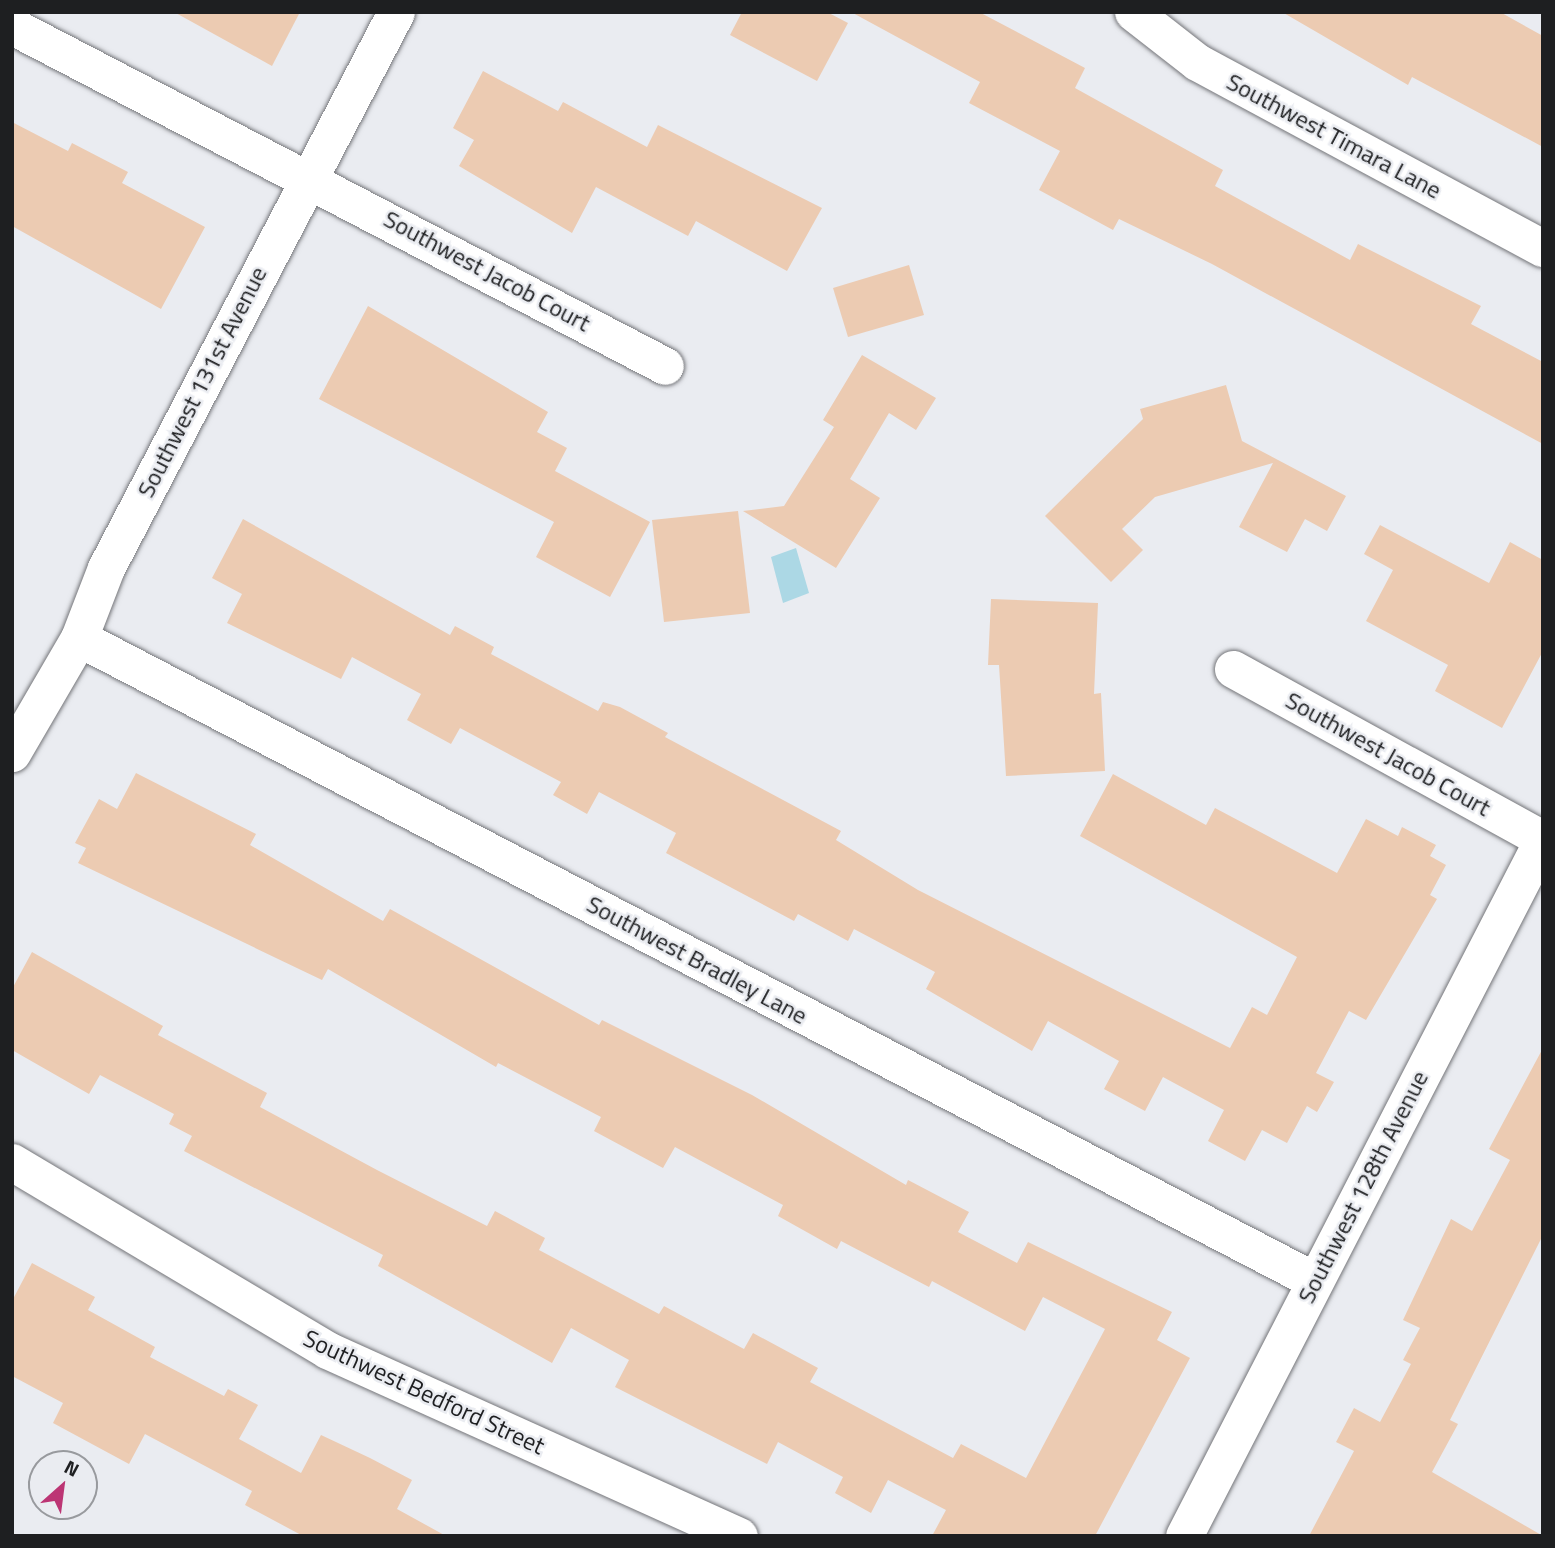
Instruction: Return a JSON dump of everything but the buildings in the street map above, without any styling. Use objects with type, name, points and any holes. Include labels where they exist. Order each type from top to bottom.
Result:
[{"type":"street","name":"Southwest 131st Avenue","points":[[12,753],[79,638],[106,568],[396,12]]},
{"type":"street","name":"Southwest Timara Lane","points":[[1133,12],[1197,62],[1543,248]]},
{"type":"street","name":"Southwest Jacob Court","points":[[12,26],[309,176],[665,366]]},
{"type":"street","name":"Southwest Bradley Lane","points":[[79,638],[1315,1281]]},
{"type":"street","name":"Southwest Jacob Court","points":[[1233,669],[1543,839]]},
{"type":"street","name":"Southwest 128th Avenue","points":[[1184,1536],[1543,839]]},
{"type":"street","name":"Southwest Bedford Street","points":[[12,1162],[327,1350],[739,1536]]},
{"type":"water","points":[[796,548],[809,593],[783,603],[771,557]]}]
